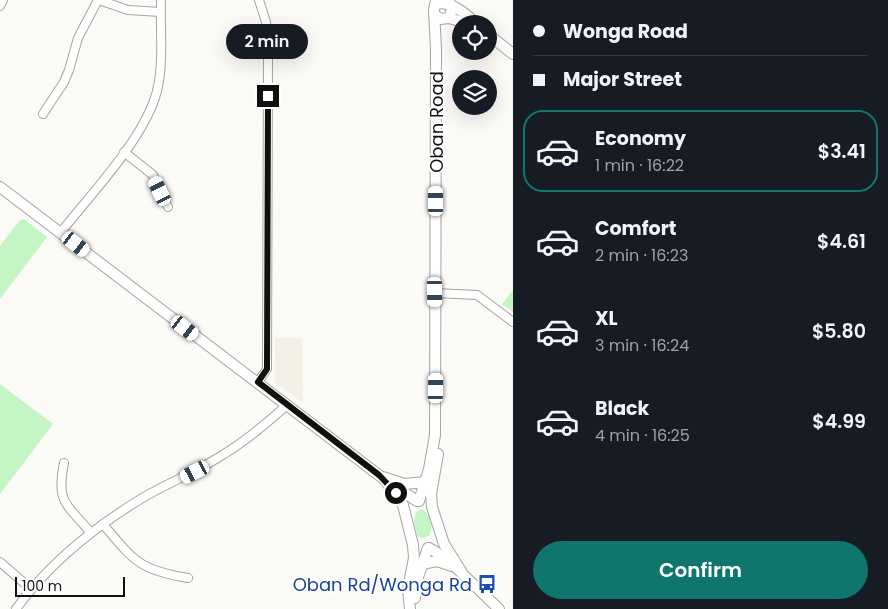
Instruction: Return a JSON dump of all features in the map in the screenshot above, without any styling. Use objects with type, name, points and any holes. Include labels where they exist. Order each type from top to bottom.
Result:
[{"type":"main road","points":[[452,19],[440,19],[435,6],[441,1],[448,2],[465,15]]},
{"type":"main road","points":[[447,18],[452,9],[448,2]]},
{"type":"main road","name":"Oban Road","points":[[432,507],[431,494],[438,458],[435,436],[435,6]]},
{"type":"main road","name":"Oban Road","points":[[436,49],[447,18]]},
{"type":"main road","points":[[497,41],[513,54]]},
{"type":"main road","points":[[0,187],[381,477],[418,501],[432,507],[444,544],[459,570]]},
{"type":"main road","name":"Oban Road","points":[[411,538],[410,514],[426,482],[435,436]]},
{"type":"main road","points":[[381,477],[404,484],[426,482]]},
{"type":"main road","points":[[381,477],[403,505],[411,538],[414,556],[408,589],[410,609]]},
{"type":"main road","points":[[414,609],[417,582],[422,564],[428,548],[436,535],[432,507]]},
{"type":"main road","points":[[411,538],[420,546],[428,548],[459,570],[499,609]]},
{"type":"main road","points":[[422,564],[436,562],[459,570]]},
{"type":"street","points":[[0,6],[3,0]]},
{"type":"street","points":[[43,114],[64,82],[78,38],[99,0],[128,10],[160,12]]},
{"type":"street","points":[[61,232],[124,152],[149,116],[157,90],[161,0]]},
{"type":"street","points":[[258,382],[267,369],[268,53],[266,22],[259,0]]},
{"type":"street","points":[[124,152],[152,175],[168,207]]},
{"type":"street","points":[[435,292],[477,294],[513,322]]},
{"type":"street","points":[[16,609],[31,589],[91,533],[145,497],[195,472],[225,454],[287,406]]},
{"type":"street","points":[[64,463],[60,485],[62,498],[91,533]]},
{"type":"street","points":[[104,524],[132,558],[145,567],[188,578]]},
{"type":"street","points":[[0,562],[31,589]]},
{"type":"shaded area","points":[[275,338],[302,338],[303,403],[275,382]]},
{"type":"green space","points":[[24,219],[47,237],[0,299],[0,246],[20,220]]},
{"type":"green space","points":[[513,290],[513,312],[502,304]]},
{"type":"green space","points":[[0,384],[53,424],[0,494]]},
{"type":"green space","points":[[422,509],[428,514],[431,525],[429,536],[423,538],[417,536],[414,522],[416,512]]},
{"type":"place","name":"Oban Rd/Wonga Rd","points":[[487,584]]},
{"type":"route","points":[[268,96],[267,369],[258,382],[384,479],[396,493]]}]
